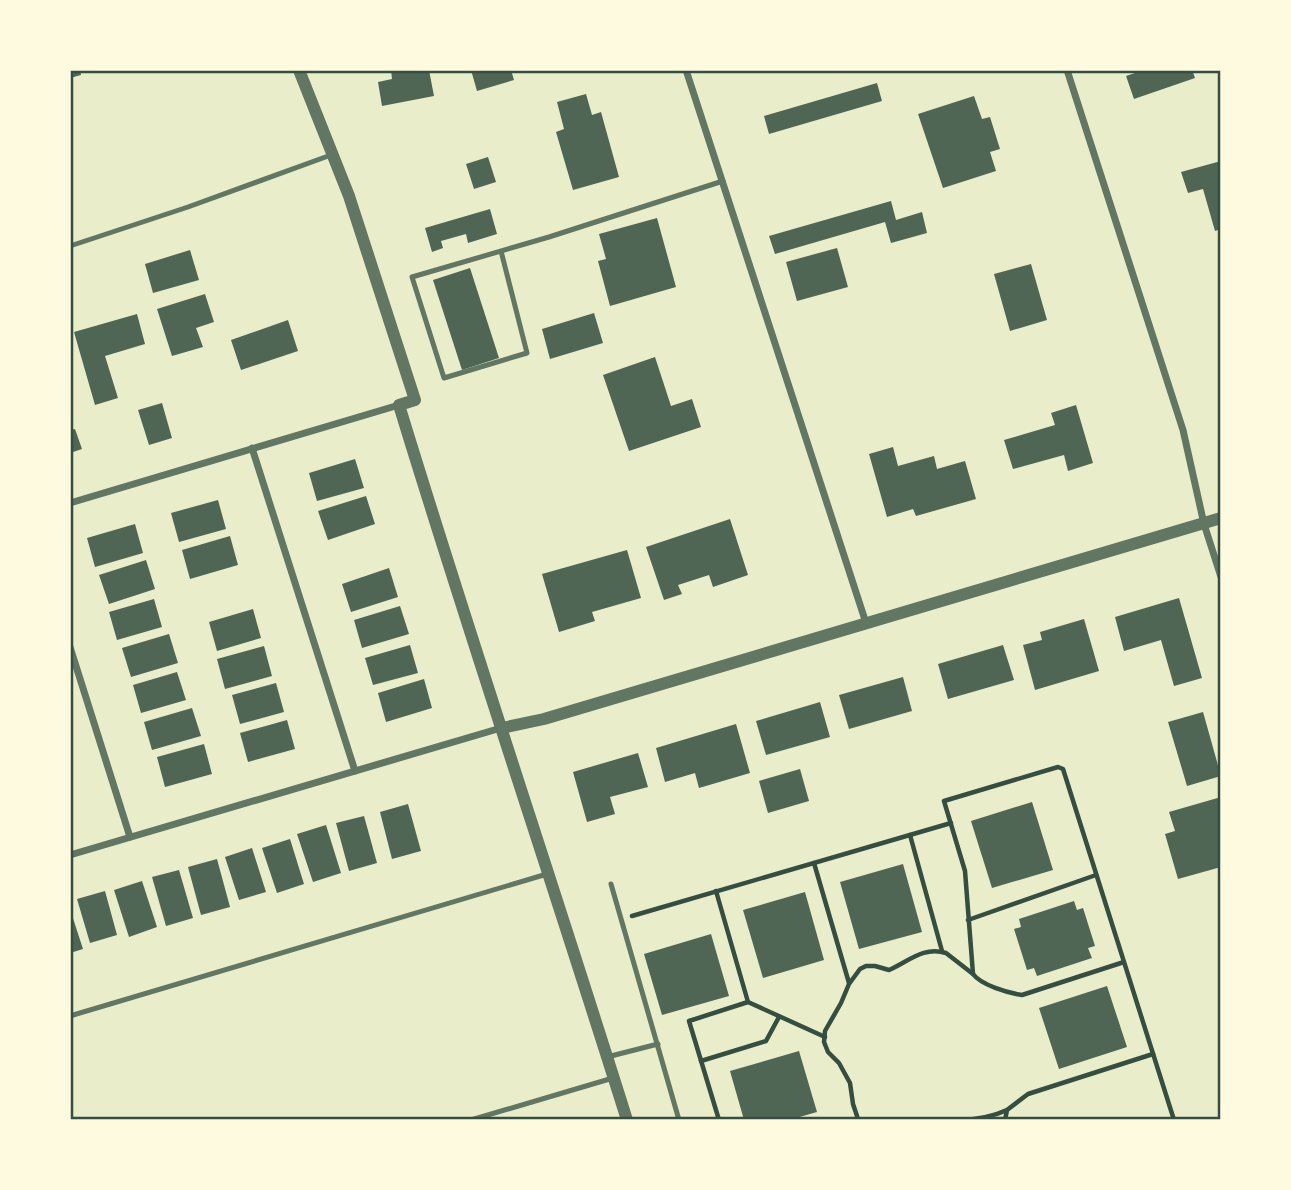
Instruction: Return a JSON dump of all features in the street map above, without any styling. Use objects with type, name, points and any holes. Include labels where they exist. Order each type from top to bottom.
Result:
[{"type":"street","points":[[70,503],[415,400],[349,196],[299,70]]},
{"type":"street","points":[[686,70],[866,623]]},
{"type":"street","points":[[1067,70],[1183,430],[1204,524],[1221,577]]},
{"type":"street","points":[[399,405],[442,548],[627,1120]]},
{"type":"street","points":[[252,448],[355,771]]},
{"type":"street","points":[[70,855],[502,728],[544,719],[1221,519]]},
{"type":"street","points":[[70,647],[130,837]]},
{"type":"lane","points":[[70,246],[332,155]]},
{"type":"lane","points":[[501,251],[527,353],[444,378],[412,277],[723,181]]},
{"type":"lane","points":[[70,1016],[549,874]]},
{"type":"lane","points":[[611,884],[679,1120]]},
{"type":"lane","points":[[607,1057],[658,1044]]},
{"type":"lane","points":[[471,1120],[614,1078]]},
{"type":"path","points":[[973,974],[965,872],[944,801],[1059,767],[1063,769],[1174,1120]]},
{"type":"path","points":[[622,919],[951,823]]},
{"type":"path","points":[[910,835],[942,951]]},
{"type":"path","points":[[814,863],[849,984]]},
{"type":"path","points":[[968,919],[1096,875]]},
{"type":"path","points":[[716,891],[748,1002]]},
{"type":"path","points":[[858,1120],[850,1083],[824,1042],[825,1031],[849,984],[860,969],[875,966],[889,970],[915,955],[942,951],[978,980],[1022,995],[1124,962]]},
{"type":"path","points":[[719,1120],[689,1021],[748,1002],[825,1037]]},
{"type":"path","points":[[701,1061],[766,1041],[779,1017]]},
{"type":"path","points":[[962,1120],[996,1115],[1028,1094],[1153,1054]]},
{"type":"path","points":[[1005,1120],[1007,1110]]},
{"type":"building","points":[[70,70],[80,70],[81,75],[70,78]]},
{"type":"building","points":[[391,70],[429,70],[434,96],[382,106],[378,82],[392,79]]},
{"type":"building","points":[[471,70],[511,70],[514,80],[477,91]]},
{"type":"building","points":[[1144,70],[1192,70],[1195,78],[1134,99],[1126,76]]},
{"type":"building","points":[[877,83],[882,101],[769,134],[764,116]]},
{"type":"building","points":[[586,94],[592,115],[601,112],[619,177],[573,190],[556,132],[564,129],[557,102]]},
{"type":"building","points":[[974,96],[982,119],[990,117],[1000,149],[990,152],[996,171],[943,188],[918,114]]},
{"type":"building","points":[[488,157],[496,182],[474,189],[466,164]]},
{"type":"building","points":[[1221,161],[1221,229],[1215,231],[1203,189],[1188,193],[1181,172]]},
{"type":"building","points":[[891,201],[896,220],[922,212],[927,233],[891,243],[885,222],[775,254],[769,236]]},
{"type":"building","points":[[490,209],[497,234],[468,243],[466,234],[441,241],[443,248],[432,252],[425,228]]},
{"type":"building","points":[[657,218],[676,287],[610,306],[598,261],[606,259],[599,234]]},
{"type":"building","points":[[837,248],[848,287],[797,301],[786,262]]},
{"type":"building","points":[[190,250],[199,280],[153,293],[145,264]]},
{"type":"building","points":[[1031,264],[1047,320],[1010,331],[994,274]]},
{"type":"building","points":[[470,268],[499,358],[462,370],[433,280]]},
{"type":"building","points":[[205,294],[214,322],[196,328],[203,347],[172,356],[157,309]]},
{"type":"building","points":[[594,313],[603,343],[550,359],[542,329]]},
{"type":"building","points":[[137,314],[145,344],[105,356],[118,398],[95,405],[74,332]]},
{"type":"building","points":[[288,320],[298,351],[241,370],[231,340]]},
{"type":"building","points":[[655,357],[671,406],[692,399],[701,427],[629,451],[603,375]]},
{"type":"building","points":[[162,403],[172,438],[149,445],[138,410]]},
{"type":"building","points":[[1076,405],[1093,463],[1068,471],[1064,455],[1013,469],[1004,440],[1055,425],[1051,413]]},
{"type":"building","points":[[75,429],[82,449],[70,453],[70,430]]},
{"type":"building","points":[[893,447],[898,466],[934,456],[937,469],[965,461],[976,499],[916,516],[913,509],[887,517],[869,454]]},
{"type":"building","points":[[355,459],[364,488],[317,501],[309,473]]},
{"type":"building","points":[[366,496],[375,524],[328,540],[318,511]]},
{"type":"building","points":[[218,500],[226,529],[179,542],[171,513]]},
{"type":"building","points":[[730,519],[748,575],[713,587],[709,575],[678,585],[682,594],[664,600],[646,547]]},
{"type":"building","points":[[135,524],[143,553],[95,567],[87,538]]},
{"type":"building","points":[[230,536],[238,565],[190,579],[182,550]]},
{"type":"building","points":[[627,550],[641,598],[592,612],[595,621],[559,632],[542,574]]},
{"type":"building","points":[[146,560],[155,589],[109,604],[99,575]]},
{"type":"building","points":[[389,568],[398,597],[351,612],[342,584]]},
{"type":"building","points":[[1179,598],[1202,678],[1174,686],[1161,640],[1124,651],[1115,617]]},
{"type":"building","points":[[154,599],[162,627],[117,640],[109,612]]},
{"type":"building","points":[[400,606],[409,634],[362,648],[354,620]]},
{"type":"building","points":[[253,609],[261,638],[217,651],[209,622]]},
{"type":"building","points":[[1084,619],[1099,671],[1035,690],[1023,645],[1042,640],[1040,632]]},
{"type":"building","points":[[169,634],[178,663],[131,677],[122,648]]},
{"type":"building","points":[[410,645],[418,673],[373,685],[365,658]]},
{"type":"building","points":[[1003,645],[1014,680],[948,699],[938,664]]},
{"type":"building","points":[[264,646],[272,676],[225,689],[217,659]]},
{"type":"building","points":[[177,672],[186,700],[141,713],[133,685]]},
{"type":"building","points":[[903,677],[912,711],[849,729],[839,695]]},
{"type":"building","points":[[424,679],[432,708],[386,722],[378,693]]},
{"type":"building","points":[[276,683],[284,712],[240,724],[232,695]]},
{"type":"building","points":[[820,702],[830,737],[766,755],[756,721]]},
{"type":"building","points":[[192,708],[201,736],[152,750],[144,722]]},
{"type":"building","points":[[1203,712],[1221,776],[1187,786],[1168,722]]},
{"type":"building","points":[[287,720],[295,749],[248,762],[240,733]]},
{"type":"building","points":[[736,724],[750,773],[699,788],[695,773],[665,782],[656,748]]},
{"type":"building","points":[[204,744],[212,774],[165,787],[157,757]]},
{"type":"building","points":[[638,753],[648,787],[610,797],[615,814],[587,822],[573,772]]},
{"type":"building","points":[[800,769],[809,801],[768,813],[759,781]]},
{"type":"building","points":[[1221,797],[1221,867],[1178,879],[1165,834],[1175,831],[1169,812]]},
{"type":"building","points":[[1032,802],[1053,870],[992,888],[971,821]]},
{"type":"building","points":[[408,804],[421,851],[392,859],[380,812]]},
{"type":"building","points":[[364,816],[377,863],[349,871],[336,823]]},
{"type":"building","points":[[326,825],[341,873],[313,882],[297,834]]},
{"type":"building","points":[[290,839],[304,884],[277,893],[262,848]]},
{"type":"building","points":[[252,848],[266,892],[239,900],[225,857]]},
{"type":"building","points":[[217,859],[230,907],[201,915],[188,867]]},
{"type":"building","points":[[903,864],[922,932],[859,949],[840,882]]},
{"type":"building","points":[[179,870],[193,918],[166,926],[152,877]]},
{"type":"building","points":[[142,881],[157,927],[129,937],[114,890]]},
{"type":"building","points":[[105,891],[117,935],[90,943],[77,899]]},
{"type":"building","points":[[805,892],[824,960],[763,978],[743,910]]},
{"type":"building","points":[[1074,901],[1077,910],[1083,908],[1095,946],[1088,948],[1092,958],[1037,976],[1034,968],[1027,970],[1014,929],[1021,927],[1019,919]]},
{"type":"building","points":[[70,909],[83,949],[70,953]]},
{"type":"building","points":[[711,934],[729,996],[662,1015],[644,954]]},
{"type":"building","points":[[1107,986],[1127,1047],[1059,1069],[1039,1008]]},
{"type":"building","points":[[799,1051],[817,1112],[789,1120],[744,1120],[730,1071]]}]
